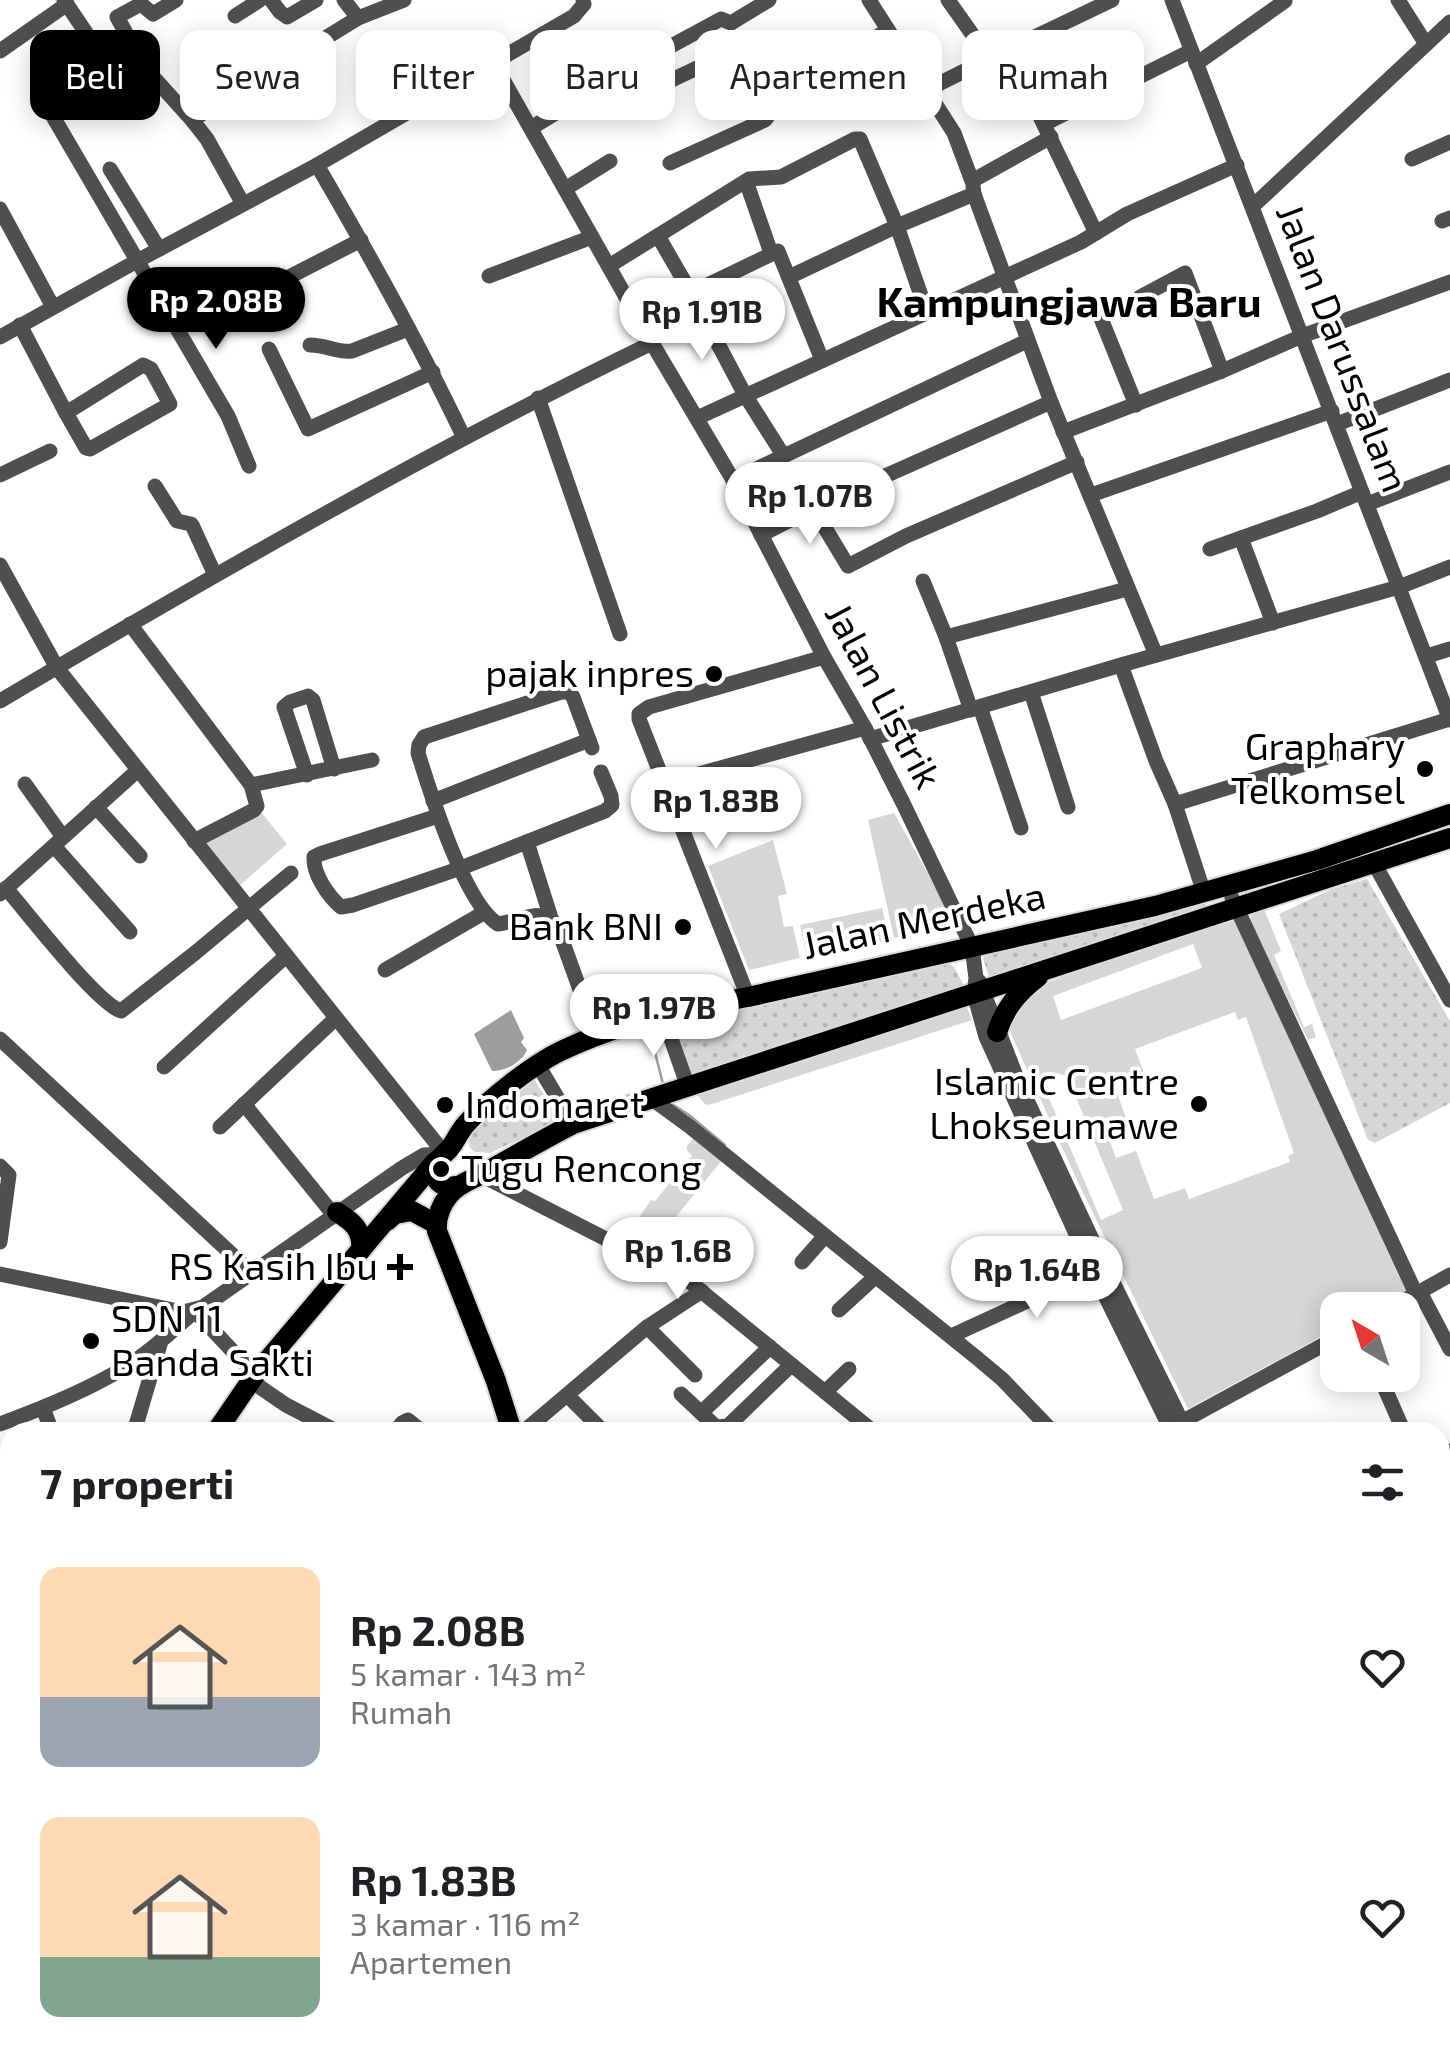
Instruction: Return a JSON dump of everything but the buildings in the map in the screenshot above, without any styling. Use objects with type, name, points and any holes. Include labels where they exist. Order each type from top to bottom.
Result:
[{"type":"main road","points":[[1394,835],[1450,806]]},
{"type":"main road","name":"Jalan Merdeka","points":[[223,1422],[253,1378],[474,1116],[563,1050],[704,1004],[1204,893],[1450,814]]},
{"type":"main road","name":"Jalan Merdeka","points":[[462,1186],[573,1124],[978,988],[1048,970],[1450,838]]},
{"type":"main road","points":[[997,1032],[1012,1002],[1048,970]]},
{"type":"main road","points":[[442,1155],[434,1174],[440,1184],[462,1186]]},
{"type":"main road","points":[[462,1186],[436,1224],[509,1422]]},
{"type":"main road","points":[[382,1225],[396,1214],[412,1211],[436,1224]]},
{"type":"main road","points":[[335,1213],[353,1222],[360,1232],[360,1250]]},
{"type":"street","points":[[122,30],[118,16],[141,4],[152,14],[176,0]]},
{"type":"street","points":[[235,16],[260,0]]},
{"type":"street","points":[[271,0],[287,16],[316,0]]},
{"type":"street","points":[[344,0],[358,18]]},
{"type":"street","points":[[336,32],[358,18],[404,0]]},
{"type":"street","points":[[510,52],[574,16],[583,0]]},
{"type":"street","points":[[675,44],[722,19],[730,23],[769,0]]},
{"type":"street","points":[[948,0],[969,30]]},
{"type":"street","points":[[1052,30],[1112,0]]},
{"type":"street","name":"Jalan Darussalam","points":[[1172,0],[1450,719]]},
{"type":"street","points":[[1398,0],[1426,44]]},
{"type":"street","points":[[873,1],[888,30]]},
{"type":"street","points":[[789,277],[973,187],[1048,131],[1194,57],[1285,1]]},
{"type":"street","points":[[0,51],[65,2],[84,30]]},
{"type":"street","points":[[1253,206],[1450,22]]},
{"type":"street","points":[[160,84],[180,106]]},
{"type":"street","name":"Jalan Listrik","points":[[510,92],[733,480],[867,734],[972,947],[978,988]]},
{"type":"street","points":[[942,114],[954,133],[1062,432],[1156,655]]},
{"type":"street","points":[[55,120],[228,416],[249,466]]},
{"type":"street","points":[[192,120],[207,138],[243,204]]},
{"type":"street","points":[[0,338],[393,120]]},
{"type":"street","points":[[531,128],[544,120]]},
{"type":"street","points":[[670,163],[765,120]]},
{"type":"street","points":[[1043,120],[1096,232]]},
{"type":"street","points":[[608,266],[746,181],[781,177],[855,139],[860,140],[897,226],[927,313]]},
{"type":"street","points":[[1412,159],[1450,142]]},
{"type":"street","points":[[565,189],[610,161]]},
{"type":"street","points":[[316,165],[361,240],[464,438]]},
{"type":"street","points":[[697,418],[1081,242],[1127,214],[1237,165]]},
{"type":"street","points":[[110,169],[158,249]]},
{"type":"street","points":[[746,181],[771,253]]},
{"type":"street","points":[[0,209],[53,307]]},
{"type":"street","points":[[658,236],[745,396],[783,455]]},
{"type":"street","points":[[489,276],[592,237]]},
{"type":"street","points":[[250,297],[361,240]]},
{"type":"street","points":[[691,293],[778,251],[822,360]]},
{"type":"street","points":[[1140,296],[1185,273],[1222,371]]},
{"type":"street","points":[[1062,432],[1302,336],[1450,282]]},
{"type":"street","points":[[0,702],[215,574],[700,310]]},
{"type":"street","points":[[1098,310],[1136,405]]},
{"type":"street","points":[[20,325],[76,433],[86,448],[166,407],[170,400],[150,369],[143,365],[66,413]]},
{"type":"street","points":[[310,345],[346,352],[408,329]]},
{"type":"street","points":[[733,480],[1027,341]]},
{"type":"street","points":[[270,349],[308,428],[432,372]]},
{"type":"street","points":[[1091,496],[1450,380]]},
{"type":"street","points":[[538,398],[620,634]]},
{"type":"street","points":[[762,535],[813,508],[1051,402]]},
{"type":"street","points":[[0,475],[50,450]]},
{"type":"street","points":[[813,508],[848,566],[906,536],[1077,462]]},
{"type":"street","points":[[1210,549],[1450,472]]},
{"type":"street","points":[[155,486],[177,521],[193,528],[215,574]]},
{"type":"street","points":[[1241,538],[1273,622]]},
{"type":"street","points":[[0,565],[57,668],[442,1155]]},
{"type":"street","points":[[666,784],[976,708],[1399,587],[1450,567]]},
{"type":"street","points":[[923,581],[1021,828]]},
{"type":"street","points":[[946,637],[1127,590]]},
{"type":"street","points":[[130,624],[251,785],[257,806],[254,810],[194,841]]},
{"type":"street","points":[[1427,656],[1450,649]]},
{"type":"street","points":[[748,997],[639,719],[642,711],[824,657]]},
{"type":"street","points":[[1121,665],[1175,804],[1204,893]]},
{"type":"street","points":[[552,918],[540,914],[498,924],[485,912],[460,868],[436,808],[418,753],[424,737],[569,692],[590,744],[436,808],[314,857],[313,864],[334,901],[342,907],[353,905],[460,868],[605,810],[612,805],[612,796],[600,772]]},
{"type":"street","points":[[1031,692],[1068,808]]},
{"type":"street","points":[[306,775],[284,707],[308,696],[313,700],[334,769]]},
{"type":"street","points":[[1175,804],[1450,719]]},
{"type":"street","points":[[251,785],[372,760]]},
{"type":"street","points":[[138,770],[3,891],[115,1010],[121,1012],[291,873]]},
{"type":"street","points":[[25,784],[58,841],[130,932]]},
{"type":"street","points":[[96,807],[140,856]]},
{"type":"street","points":[[527,842],[597,1037]]},
{"type":"street","points":[[1374,864],[1450,1000]]},
{"type":"street","points":[[1226,886],[1418,1292]]},
{"type":"street","points":[[384,970],[485,912]]},
{"type":"street","points":[[164,1067],[286,956]]},
{"type":"street","points":[[978,988],[1174,1422]]},
{"type":"street","points":[[978,988],[981,1022],[1007,1085],[1093,1271],[1173,1422]]},
{"type":"street","points":[[660,1017],[684,1089]]},
{"type":"street","points":[[220,1126],[335,1019]]},
{"type":"street","points":[[0,1039],[252,1273]]},
{"type":"street","points":[[538,1065],[573,1124]]},
{"type":"street","points":[[653,1099],[876,1278],[956,1334],[1043,1422]]},
{"type":"street","points":[[244,1104],[335,1213]]},
{"type":"street","points":[[5,1422],[122,1369],[195,1311],[379,1183],[424,1155],[442,1155]]},
{"type":"street","points":[[0,1166],[9,1175],[0,1242]]},
{"type":"street","points":[[379,1183],[462,1186],[690,1282],[862,1422]]},
{"type":"street","points":[[802,1262],[824,1236]]},
{"type":"street","points":[[956,1334],[1093,1271]]},
{"type":"street","points":[[0,1274],[172,1310],[195,1311]]},
{"type":"street","points":[[1420,1292],[1450,1275]]},
{"type":"street","points":[[839,1310],[876,1278]]},
{"type":"street","points":[[535,1422],[647,1327],[702,1291]]},
{"type":"street","points":[[1420,1296],[1450,1349]]},
{"type":"street","points":[[195,1311],[253,1378],[286,1405],[319,1422]]},
{"type":"street","points":[[647,1327],[695,1376]]},
{"type":"street","points":[[137,1422],[161,1341]]},
{"type":"street","points":[[701,1413],[770,1347]]},
{"type":"street","points":[[1189,1422],[1320,1347]]},
{"type":"street","points":[[732,1422],[791,1364]]},
{"type":"street","points":[[825,1392],[849,1369]]},
{"type":"street","points":[[1386,1392],[1399,1422]]},
{"type":"street","points":[[681,1394],[711,1422]]},
{"type":"street","points":[[568,1396],[594,1422]]},
{"type":"street","points":[[43,1408],[48,1422]]},
{"type":"shaded area","points":[[260,811],[287,844],[239,886],[203,841]]},
{"type":"shaded area","points":[[894,813],[955,925],[894,938],[868,820]]},
{"type":"shaded area","points":[[773,840],[787,894],[778,896],[784,927],[793,926],[800,958],[749,970],[708,866]]},
{"type":"shaded area","points":[[1367,879],[1450,1021],[1450,1103],[1375,1143],[1368,1140],[1279,914],[1332,889]]},
{"type":"shaded area","points":[[1204,904],[1212,907],[994,977],[989,977],[983,959],[986,954]]},
{"type":"shaded area","points":[[882,908],[889,940],[807,957],[800,925]]},
{"type":"shaded area","points":[[1264,909],[1281,951],[1274,955],[1304,1027],[1312,1024],[1316,1037],[1308,1040],[1251,924],[1254,912]]},
{"type":"shaded area","points":[[1233,917],[1406,1291],[1320,1292],[1320,1337],[1188,1409],[1007,1025],[1031,990]],"holes":[[[1193,944],[1202,968],[1061,1020],[1053,996]],[[1235,1012],[1238,1020],[1246,1017],[1294,1153],[1288,1156],[1290,1162],[1189,1199],[1185,1188],[1154,1199],[1136,1151],[1116,1158],[1107,1133],[1128,1124],[1114,1084],[1144,1073],[1135,1049]],[[1059,1074],[1067,1076],[1123,1210],[1101,1220],[1042,1082]]]},
{"type":"shaded area","points":[[946,961],[954,967],[969,995],[691,1078],[673,1025]]},
{"type":"shaded area","points":[[967,1007],[972,1020],[709,1105],[696,1094]]},
{"type":"shaded area","points":[[511,1010],[527,1050],[512,1065],[492,1071],[474,1034]]},
{"type":"shaded area","points":[[534,1079],[560,1121],[490,1153],[472,1150],[469,1138],[473,1129],[502,1101]]},
{"type":"shaded area","points":[[694,1137],[723,1159],[647,1252],[623,1241],[651,1200],[655,1201],[692,1156],[687,1146]]},
{"type":"waterway","points":[[642,1002],[644,1012]]},
{"type":"waterway","points":[[649,1029],[663,1084]]},
{"type":"waterway","points":[[672,1104],[725,1145]]},
{"type":"place","name":"pajak inpres","points":[[714,674]]},
{"type":"place","name":"Graphary Telkomsel","points":[[1425,769]]},
{"type":"place","name":"Bank BNI","points":[[683,927]]},
{"type":"place","name":"Islamic Centre Lhokseumawe","points":[[1199,1104]]},
{"type":"place","name":"Indomaret","points":[[445,1105]]},
{"type":"place","name":"Tugu Rencong","points":[[441,1169]]},
{"type":"place","name":"RS Kasih Ibu","points":[[400,1267]]},
{"type":"place","name":"SDN 11 Banda Sakti","points":[[91,1341]]},
{"type":"district","name":"Kampungjawa Baru","points":[[1069,302]]}]
